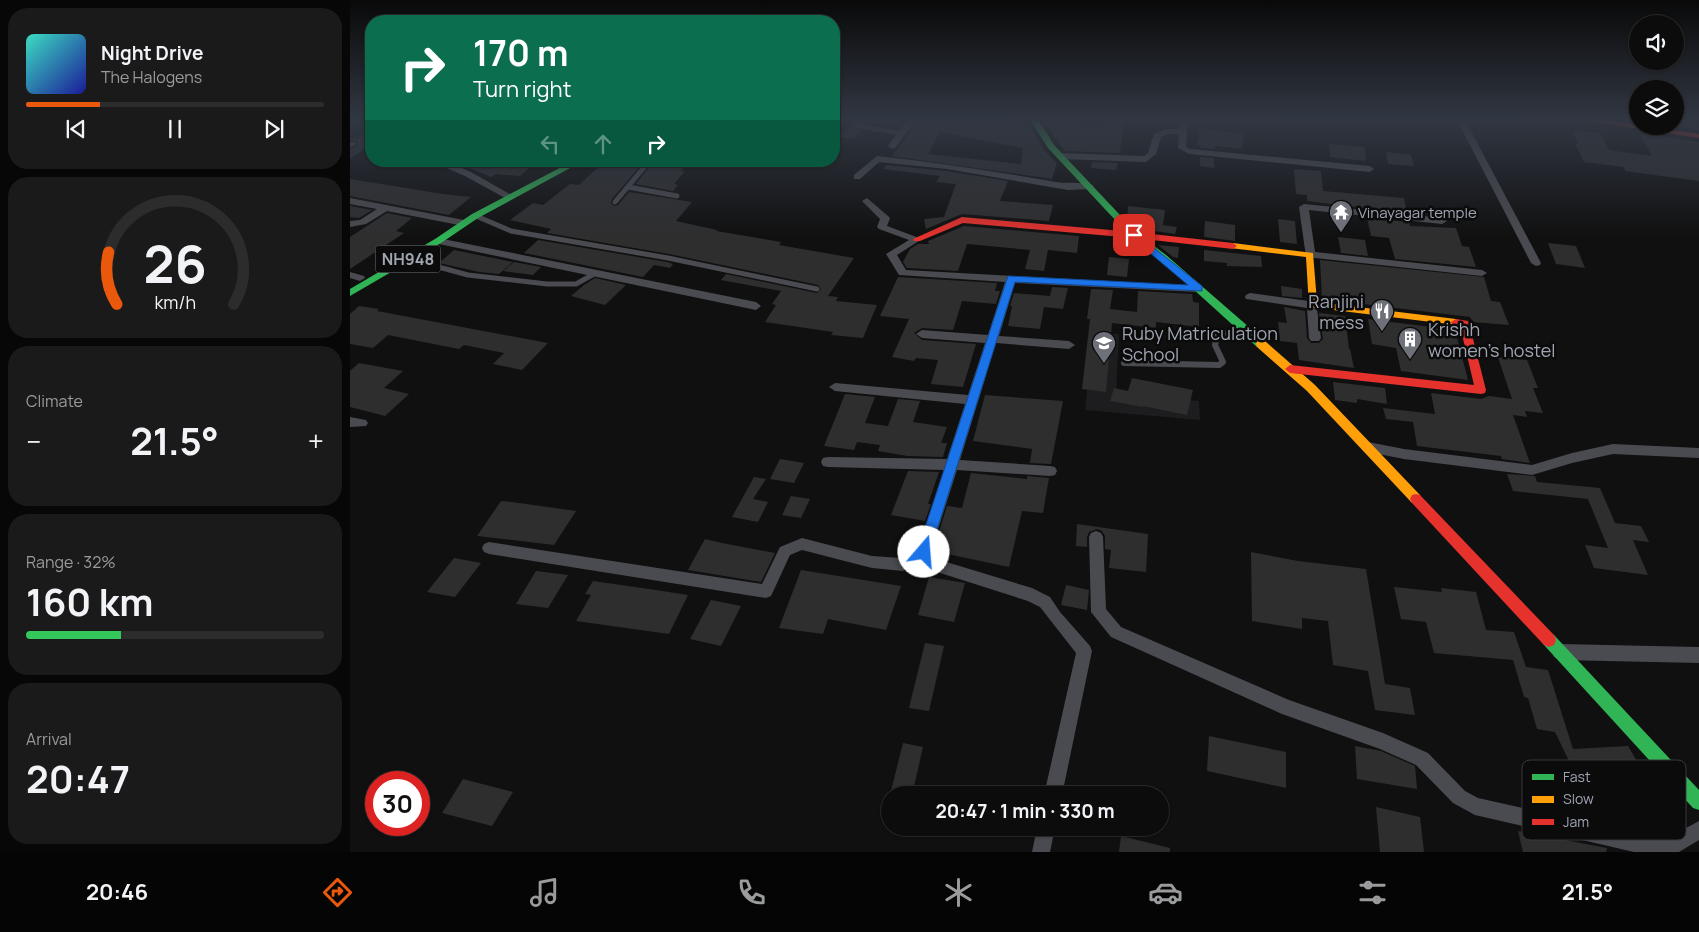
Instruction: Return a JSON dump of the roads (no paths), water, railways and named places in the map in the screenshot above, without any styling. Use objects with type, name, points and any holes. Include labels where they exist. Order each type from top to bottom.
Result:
[{"type":"main road","points":[[1063,158],[1134,235],[1198,288],[1311,388],[1660,760]]},
{"type":"main road","name":"NH948","points":[[350,293],[438,241],[475,216],[568,167]]},
{"type":"main road","points":[[917,239],[962,220],[1134,235],[1310,255],[1312,305],[1464,323],[1481,390],[1290,369]]},
{"type":"main road","name":"NH948","points":[[353,279],[429,238],[464,223]]},
{"type":"main road","points":[[1686,788],[1699,802]]},
{"type":"street","points":[[1111,158],[1147,158]]},
{"type":"street","points":[[1257,158],[1370,169]]},
{"type":"street","points":[[1481,158],[1536,263]]},
{"type":"street","points":[[857,177],[877,159],[946,166],[1068,187],[1089,186]]},
{"type":"street","points":[[452,167],[510,197]]},
{"type":"street","points":[[350,200],[464,223]]},
{"type":"street","points":[[867,201],[885,218],[882,227],[917,239]]},
{"type":"street","points":[[350,224],[364,222],[387,207]]},
{"type":"street","points":[[1442,221],[1304,207],[1310,255],[1482,273]]},
{"type":"street","points":[[917,239],[891,254],[903,273],[1198,288]]},
{"type":"street","points":[[438,241],[756,306]]},
{"type":"street","points":[[927,556],[952,465],[1011,279]]},
{"type":"street","points":[[1250,297],[1312,305],[1315,338]]},
{"type":"street","points":[[922,334],[1069,345]]},
{"type":"street","points":[[836,387],[972,400]]},
{"type":"street","points":[[1368,447],[1404,454],[1532,470],[1572,458],[1614,449],[1699,453]]},
{"type":"street","points":[[828,462],[952,465],[1050,472]]},
{"type":"street","points":[[1096,537],[1099,612],[1116,632],[1288,708],[1383,741],[1422,760],[1459,797],[1475,806],[1522,817]]},
{"type":"street","points":[[489,548],[766,591],[785,551],[802,544],[872,562],[903,565],[927,556]]},
{"type":"street","points":[[927,556],[955,572],[1032,595],[1045,602],[1084,652],[1055,786]]},
{"type":"street","points":[[1560,652],[1699,655]]},
{"type":"street","points":[[1686,838],[1699,830]]},
{"type":"street","points":[[1041,852],[1044,836]]},
{"type":"street","points":[[1622,840],[1665,850],[1682,840]]},
{"type":"lane","points":[[615,202],[644,167]]},
{"type":"lane","points":[[628,187],[677,196]]},
{"type":"lane","points":[[475,216],[511,231],[668,258],[817,289]]},
{"type":"lane","points":[[407,259],[468,275],[547,284],[576,284],[594,274]]},
{"type":"lane","points":[[1124,363],[1219,365],[1222,359],[1214,343],[1217,335],[1246,331]]},
{"type":"place","name":"Vinayagar temple","points":[[1341,233]]},
{"type":"place","name":"Ranjini mess","points":[[1382,332]]},
{"type":"place","name":"Krishh women's hostel","points":[[1410,360]]},
{"type":"place","name":"Ruby Matriculation School","points":[[1104,364]]}]
